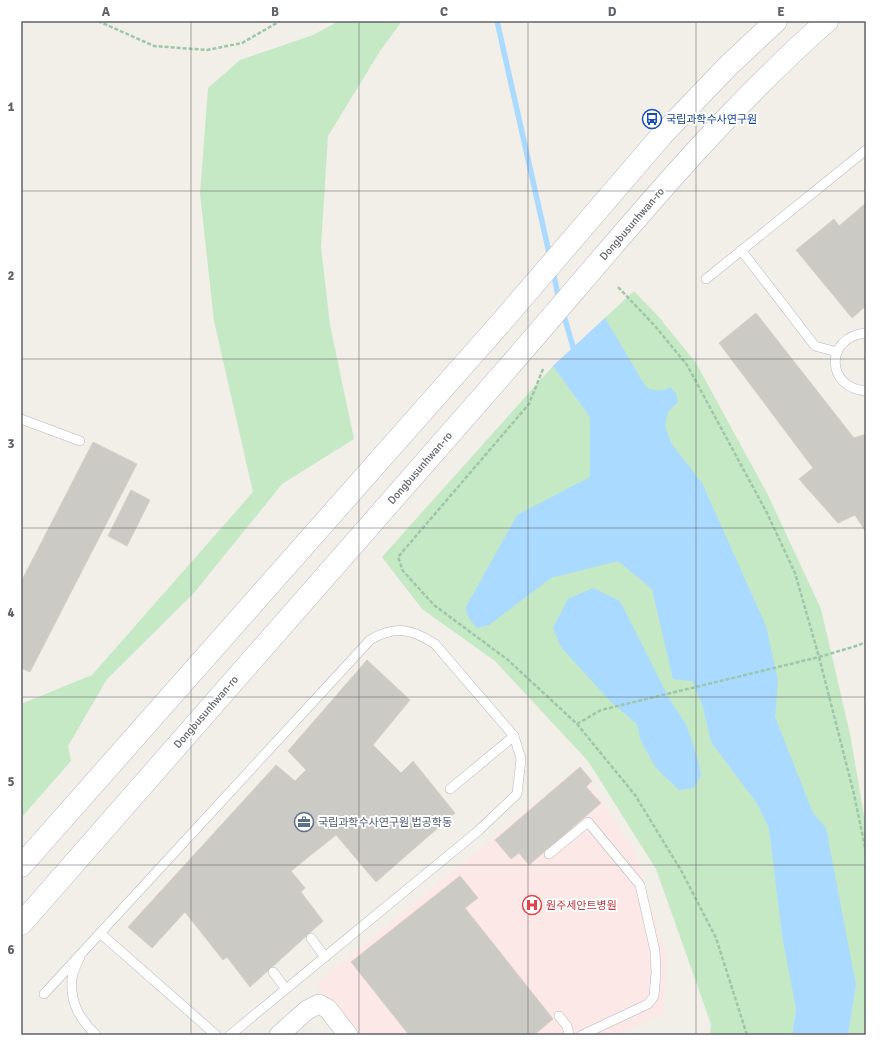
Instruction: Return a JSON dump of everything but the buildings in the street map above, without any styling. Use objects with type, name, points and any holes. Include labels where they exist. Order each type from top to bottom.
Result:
[{"type":"street","points":[[21,866],[505,318],[662,135],[728,66],[776,21]]},
{"type":"street","name":"Dongbusunhwan-ro","points":[[21,924],[529,343],[686,161],[804,41],[827,21]]},
{"type":"street","points":[[279,1035],[307,1010],[319,1004],[328,1009],[348,1035]]},
{"type":"lane","points":[[706,279],[866,150]]},
{"type":"lane","points":[[741,250],[815,346],[837,352]]},
{"type":"lane","points":[[866,332],[848,337],[837,352],[835,362],[837,372],[849,387],[858,391],[866,391]]},
{"type":"lane","points":[[21,419],[80,440]]},
{"type":"lane","points":[[44,994],[370,640],[380,634],[399,630],[420,634],[435,644],[514,736],[521,759],[517,794],[478,831],[230,1035]]},
{"type":"lane","points":[[450,789],[514,736]]},
{"type":"lane","points":[[549,854],[588,822],[640,885],[655,951],[656,972],[654,996],[648,1004],[582,1035]]},
{"type":"lane","points":[[100,933],[216,1035]]},
{"type":"lane","points":[[311,938],[325,957]]},
{"type":"lane","points":[[81,953],[72,977],[73,1000],[83,1022],[96,1035]]},
{"type":"lane","points":[[273,972],[286,989]]},
{"type":"lane","points":[[560,1016],[567,1026],[569,1035]]},
{"type":"path","points":[[98,21],[154,46],[207,50],[242,43],[280,21]]},
{"type":"path","points":[[618,287],[655,326],[687,365],[768,513],[795,572],[819,657],[854,794],[866,852]]},
{"type":"path","points":[[543,369],[529,404],[398,557],[402,571],[434,605],[508,660],[577,724],[635,795],[682,872],[716,938],[747,1035]]},
{"type":"path","points":[[577,724],[601,710],[819,657],[866,642]]},
{"type":"shaded area","name":"원주세안트병원","points":[[579,767],[636,853],[667,958],[663,1013],[619,1035],[354,1035],[316,984]]},
{"type":"green space","points":[[339,21],[402,21],[380,51],[328,136],[321,247],[330,325],[354,439],[282,484],[194,593],[107,679],[68,746],[71,761],[21,818],[21,704],[92,675],[253,492],[214,321],[200,194],[208,88],[240,60],[313,35]]},
{"type":"green space","points":[[634,291],[658,316],[696,363],[768,495],[821,609],[850,734],[866,827],[866,1035],[848,1035],[854,995],[796,1009],[792,1035],[710,1035],[711,1024],[656,869],[588,761],[495,661],[422,609],[382,557],[553,366]]},
{"type":"water","points":[[605,318],[646,387],[665,390],[670,387],[676,393],[678,402],[668,412],[665,426],[671,443],[702,483],[766,626],[778,681],[775,717],[813,813],[826,828],[856,985],[848,1035],[792,1035],[796,1009],[782,935],[769,828],[756,802],[711,742],[702,704],[692,681],[673,679],[652,589],[618,561],[551,578],[489,625],[477,628],[467,613],[466,607],[517,515],[590,477],[590,417],[553,366]]},
{"type":"water","points":[[593,588],[620,601],[671,702],[686,724],[697,756],[701,775],[694,788],[679,790],[656,768],[641,741],[637,724],[611,702],[561,647],[553,628],[568,599]]},
{"type":"waterway","points":[[497,21],[550,257]]},
{"type":"waterway","points":[[553,271],[559,300]]},
{"type":"waterway","points":[[563,312],[575,354]]},
{"type":"place","name":"국립과학수사연구원","points":[[652,119]]},
{"type":"place","name":"국립과학수사연구원 법공학동","points":[[304,822]]},
{"type":"place","name":"원주세안트병원","points":[[532,905]]}]
